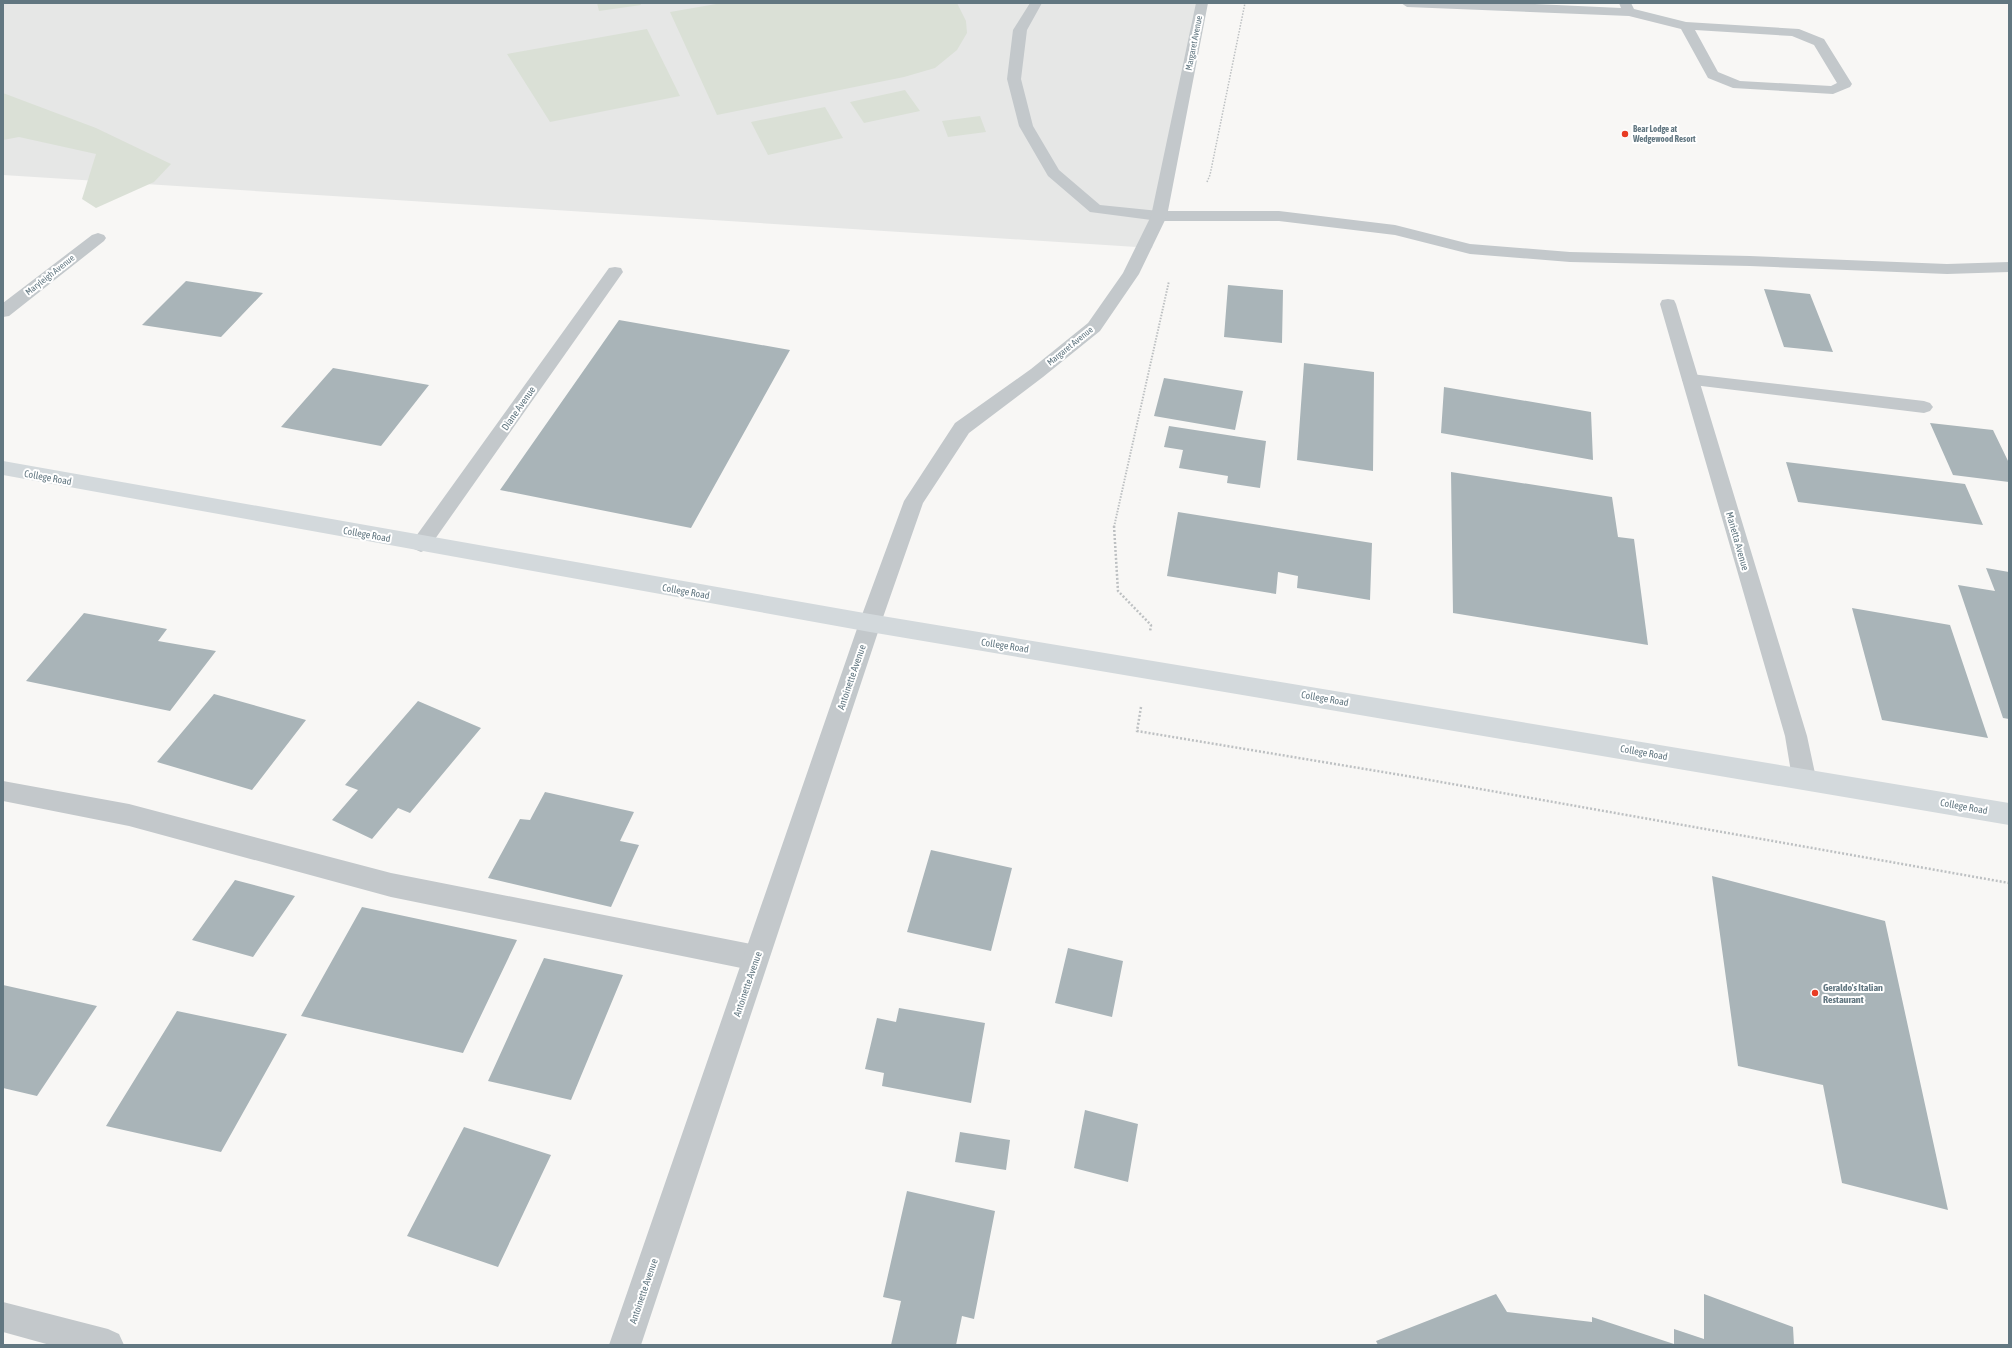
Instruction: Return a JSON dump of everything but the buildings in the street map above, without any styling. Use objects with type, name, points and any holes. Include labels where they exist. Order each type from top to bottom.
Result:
[{"type":"main road","name":"College Road","points":[[3,468],[421,544],[870,623],[1804,778],[2009,814]]},
{"type":"street","points":[[1036,3],[1020,30],[1014,79],[1026,126],[1053,173],[1096,209],[1159,216],[1279,216],[1395,230],[1470,249],[1570,257],[1750,261],[1947,269],[2009,267]]},
{"type":"street","name":"Margaret Avenue","points":[[870,623],[914,501],[962,428],[1037,373],[1094,327],[1131,274],[1159,216],[1202,3]]},
{"type":"street","points":[[1407,3],[1627,8],[1686,26],[1794,32],[1819,42],[1846,84],[1833,90],[1738,85],[1713,75],[1686,26]]},
{"type":"street","name":"Maryleigh Avenue","points":[[3,312],[98,238]]},
{"type":"street","name":"Diane Avenue","points":[[421,544],[615,272]]},
{"type":"street","name":"Marietta Avenue","points":[[1668,304],[1796,736],[1804,778]]},
{"type":"street","points":[[1691,380],[1924,407]]},
{"type":"street","name":"Antoinette Avenue","points":[[625,1345],[870,623]]},
{"type":"street","points":[[3,792],[129,815],[391,885],[756,958]]},
{"type":"street","points":[[3,1317],[108,1345]]},
{"type":"path","points":[[1191,216],[1210,175],[1245,3]]},
{"type":"path","points":[[1170,279],[1114,526],[1118,591],[1151,625],[1137,731],[1407,776],[2009,883]]},
{"type":"shaded area","points":[[3,3],[1202,3],[1152,248],[3,175]]},
{"type":"shaded area","points":[[597,3],[640,3],[641,5],[599,11]]},
{"type":"shaded area","points":[[722,3],[957,3],[966,21],[967,33],[957,50],[935,68],[904,77],[717,115],[670,12]]},
{"type":"shaded area","points":[[647,29],[680,96],[550,122],[507,54]]},
{"type":"shaded area","points":[[905,90],[920,111],[864,123],[850,102]]},
{"type":"shaded area","points":[[3,93],[96,128],[171,164],[154,182],[96,208],[82,199],[96,154],[19,137],[3,140]]},
{"type":"shaded area","points":[[825,107],[843,138],[768,155],[751,122]]},
{"type":"shaded area","points":[[980,116],[986,132],[948,137],[942,121]]},
{"type":"place","name":"Bear Lodge at Wedgewood Resort","points":[[1625,134]]},
{"type":"place","name":"Geraldo's Italian Restaurant","points":[[1815,993]]}]
